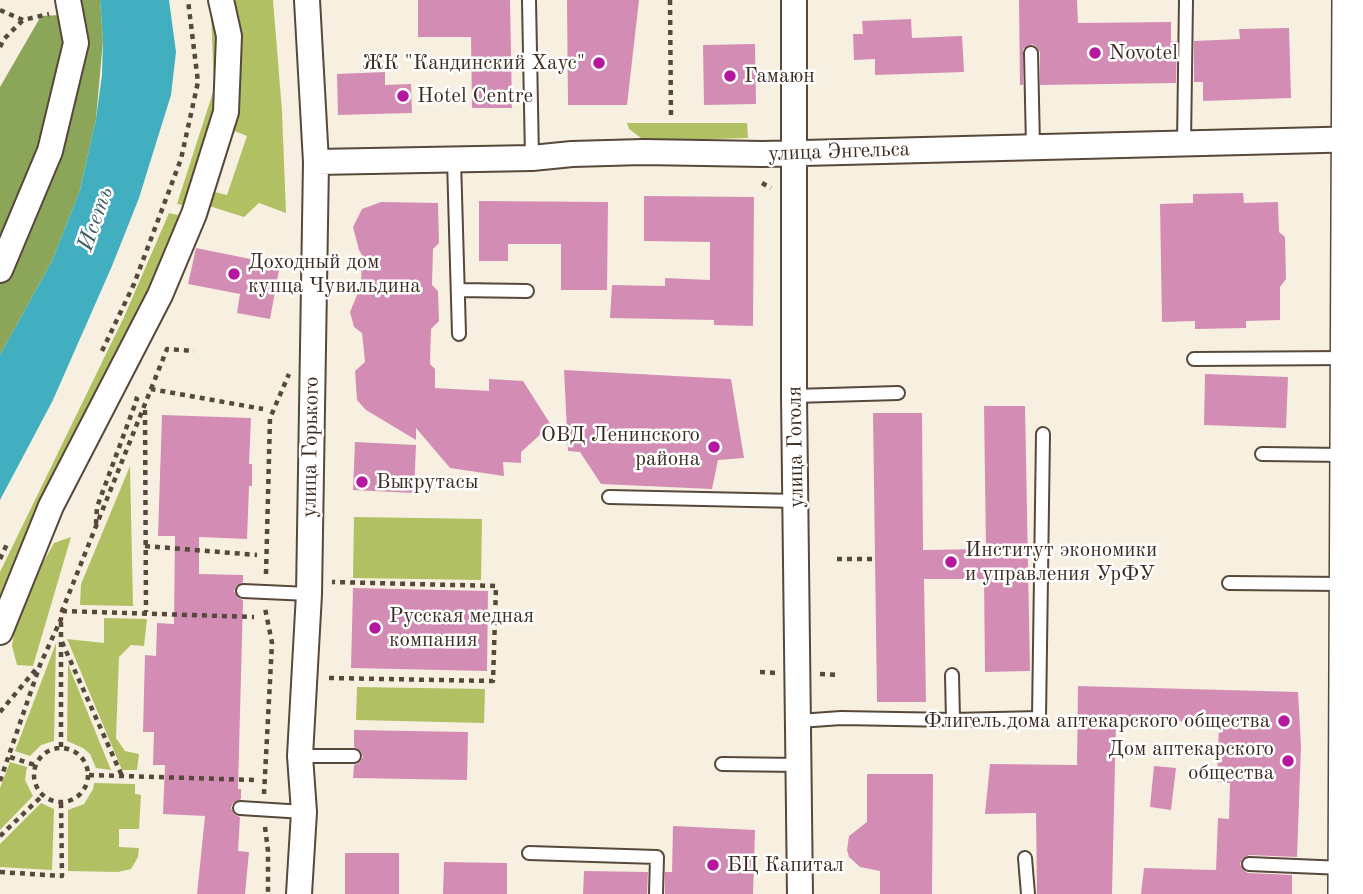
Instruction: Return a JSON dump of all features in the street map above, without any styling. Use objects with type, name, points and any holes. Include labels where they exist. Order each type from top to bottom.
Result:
[{"type":"main road","points":[[1346,881],[1355,764],[1352,564],[1357,140],[1350,0]]},
{"type":"street","points":[[0,632],[51,506],[160,295],[194,214],[226,112],[229,36],[220,0]]},
{"type":"street","name":"улица Горького","points":[[299,894],[304,812],[300,755],[309,594],[316,162],[307,0]]},
{"type":"street","name":"улица Гоголя","points":[[794,0],[794,396],[800,894]]},
{"type":"street","points":[[0,270],[50,151],[76,43],[70,4]]},
{"type":"street","name":"улица Энгельса","points":[[316,162],[532,158],[631,152],[794,153],[1357,140]]},
{"type":"lane","points":[[529,0],[532,158]]},
{"type":"lane","points":[[1184,143],[1186,0]]},
{"type":"lane","points":[[1031,52],[1033,147]]},
{"type":"lane","points":[[454,160],[459,334]]},
{"type":"lane","points":[[458,290],[527,291]]},
{"type":"lane","points":[[1194,359],[1354,370]]},
{"type":"lane","points":[[794,396],[898,393]]},
{"type":"lane","points":[[799,721],[841,718],[1039,718],[1043,434]]},
{"type":"lane","points":[[1262,454],[1353,477]]},
{"type":"lane","points":[[609,497],[797,501]]},
{"type":"lane","points":[[1229,583],[1352,564]]},
{"type":"lane","points":[[243,591],[309,594]]},
{"type":"lane","points":[[952,676],[953,720]]},
{"type":"lane","points":[[300,755],[354,756]]},
{"type":"lane","points":[[722,764],[799,765]]},
{"type":"lane","points":[[240,808],[304,812]]},
{"type":"lane","points":[[529,853],[657,857],[656,894]]},
{"type":"lane","points":[[1024,858],[1028,894]]},
{"type":"lane","points":[[1249,864],[1346,881]]},
{"type":"path","points":[[97,359],[134,284],[181,159],[198,82],[188,0]]},
{"type":"path","points":[[670,0],[671,117]]},
{"type":"path","points":[[0,47],[4,39],[23,20],[70,4]]},
{"type":"path","points":[[0,10],[23,20]]},
{"type":"path","points":[[61,747],[62,611],[167,349],[194,351]]},
{"type":"path","points":[[268,894],[264,810],[272,643],[265,614],[270,418],[289,373]]},
{"type":"path","points":[[151,389],[263,409]]},
{"type":"path","points":[[96,528],[97,507],[137,399],[128,396],[123,408]]},
{"type":"path","points":[[145,405],[146,612]]},
{"type":"path","points":[[0,559],[12,534]]},
{"type":"path","points":[[145,547],[257,555]]},
{"type":"path","points":[[837,559],[875,559]]},
{"type":"path","points":[[329,678],[493,681],[496,586],[332,582]]},
{"type":"path","points":[[62,611],[254,617]]},
{"type":"path","points":[[0,781],[40,665],[61,619]]},
{"type":"path","points":[[62,642],[122,776]]},
{"type":"path","points":[[0,712],[40,665]]},
{"type":"path","points":[[61,747],[75,751],[85,761],[89,775],[85,789],[75,799],[61,803],[42,796],[34,785],[33,771],[38,759],[48,750],[61,747]]},
{"type":"path","points":[[10,757],[35,765]]},
{"type":"path","points":[[0,767],[3,773]]},
{"type":"path","points":[[89,775],[255,780]]},
{"type":"path","points":[[0,836],[42,796]]},
{"type":"path","points":[[0,873],[62,876],[61,803]]},
{"type":"green space","points":[[76,0],[100,0],[103,40],[96,119],[80,190],[52,261],[0,355],[0,87],[41,16],[79,14]]},
{"type":"green space","points":[[208,0],[218,0],[223,96],[195,207],[177,204],[214,89],[211,12]]},
{"type":"green space","points":[[231,0],[273,0],[282,111],[286,213],[259,203],[244,217],[206,205],[211,191],[227,195],[247,136],[232,130]]},
{"type":"green space","points":[[627,123],[747,123],[748,138],[645,141],[629,129]]},
{"type":"green space","points":[[169,213],[182,216],[0,606],[0,572],[124,317]]},
{"type":"green space","points":[[130,466],[133,606],[80,605],[81,584]]},
{"type":"green space","points":[[354,517],[482,519],[481,580],[353,578]]},
{"type":"green space","points":[[71,537],[33,666],[17,665],[12,646],[18,607],[54,543]]},
{"type":"green space","points":[[104,618],[147,619],[144,646],[131,645],[119,657],[116,738],[125,751],[139,754],[137,770],[122,770],[67,639],[104,643]]},
{"type":"green space","points":[[56,643],[54,741],[41,745],[30,756],[15,751]]},
{"type":"green space","points":[[68,664],[111,770],[96,768],[90,754],[67,741]]},
{"type":"green space","points":[[357,687],[485,689],[484,723],[356,720]]},
{"type":"green space","points":[[10,762],[27,767],[25,780],[33,796],[0,830],[0,788]]},
{"type":"green space","points":[[94,783],[135,784],[135,794],[141,795],[139,829],[119,829],[119,847],[139,848],[138,857],[131,869],[118,872],[68,871],[68,810],[84,804]]},
{"type":"green space","points":[[41,803],[54,809],[52,870],[0,867],[0,844]]},
{"type":"water","name":"Исеть","points":[[100,0],[169,0],[176,52],[171,95],[139,198],[112,266],[53,400],[0,500],[0,355],[52,261],[80,190],[96,119],[102,75]]},
{"type":"building","points":[[418,0],[510,0],[512,108],[472,108],[471,37],[418,37]]},
{"type":"building","name":"ЖК \"Кандинский Хаус\"","points":[[567,0],[639,0],[627,105],[568,105]]},
{"type":"building","name":"Novotel","points":[[1019,0],[1077,0],[1078,23],[1171,22],[1171,41],[1177,41],[1176,83],[1040,85],[1040,52],[1032,44],[1023,49],[1023,85],[1020,85]]},
{"type":"building","points":[[911,19],[912,38],[962,36],[964,72],[875,75],[875,59],[854,60],[853,34],[863,34],[862,21]]},
{"type":"building","points":[[1289,28],[1291,98],[1203,101],[1203,82],[1194,82],[1194,41],[1240,39],[1239,29]]},
{"type":"building","points":[[755,44],[756,104],[704,105],[703,45]]},
{"type":"building","points":[[385,72],[385,85],[411,84],[412,113],[338,115],[337,74]]},
{"type":"building","points":[[1243,193],[1244,203],[1278,202],[1279,232],[1285,237],[1286,279],[1280,287],[1280,320],[1246,321],[1246,328],[1195,329],[1195,321],[1162,322],[1160,204],[1193,203],[1193,194]]},
{"type":"building","points":[[644,196],[754,197],[753,326],[714,325],[714,320],[610,318],[612,285],[665,286],[665,278],[710,280],[710,242],[644,241]]},
{"type":"building","points":[[479,201],[608,202],[607,290],[561,290],[561,244],[508,244],[508,261],[479,261]]},
{"type":"building","points":[[381,202],[438,203],[439,243],[433,249],[432,285],[438,291],[439,321],[431,329],[430,364],[435,369],[435,388],[489,391],[489,379],[523,381],[551,425],[521,452],[521,463],[503,462],[504,476],[450,468],[416,428],[416,440],[366,410],[357,400],[355,371],[365,362],[362,333],[354,327],[350,312],[361,285],[362,255],[353,227],[362,209]]},
{"type":"building","name":"Доходный дом купца Чувильдина","points":[[196,248],[280,265],[270,319],[237,313],[240,294],[188,284]]},
{"type":"building","points":[[564,370],[731,379],[744,458],[718,460],[712,489],[601,484],[580,452],[568,451]]},
{"type":"building","points":[[1205,374],[1288,377],[1286,428],[1204,425]]},
{"type":"building","points":[[984,406],[1025,406],[1030,671],[985,672],[984,579],[924,579],[926,702],[877,702],[873,413],[922,413],[923,550],[986,549]]},
{"type":"building","points":[[162,415],[251,418],[249,464],[252,464],[252,486],[249,486],[247,539],[199,537],[199,574],[243,575],[243,582],[236,586],[234,591],[238,598],[243,600],[238,789],[241,789],[241,799],[233,803],[231,808],[235,815],[240,817],[238,851],[249,852],[245,894],[197,894],[205,816],[163,814],[165,765],[153,765],[154,732],[143,732],[145,655],[156,656],[157,623],[174,624],[175,536],[158,536]]},
{"type":"building","points":[[355,442],[416,445],[414,493],[353,490]]},
{"type":"building","points":[[353,588],[488,591],[487,671],[351,668]]},
{"type":"building","points":[[1078,686],[1298,692],[1301,746],[1297,857],[1249,855],[1242,859],[1240,864],[1248,873],[1292,875],[1292,894],[1141,894],[1144,868],[1216,870],[1218,818],[1229,819],[1230,783],[1217,782],[1219,722],[1116,720],[1112,894],[1037,894],[1036,813],[985,814],[990,764],[1077,765]]},
{"type":"building","points":[[354,730],[468,732],[467,780],[353,778],[354,765],[363,757],[361,751],[354,747]]},
{"type":"building","points":[[1154,766],[1176,768],[1171,810],[1150,807]]},
{"type":"building","points":[[867,774],[933,774],[932,894],[880,894],[880,871],[860,867],[849,857],[849,836],[867,822]]},
{"type":"building","name":"БЦ Капитал","points":[[673,826],[755,830],[753,894],[665,894],[665,872],[672,872]]},
{"type":"building","points":[[345,853],[399,853],[399,894],[345,894]]},
{"type":"building","points":[[444,862],[507,863],[507,894],[443,894]]},
{"type":"building","points":[[584,871],[648,872],[647,894],[583,894]]},
{"type":"place","name":"Novotel","points":[[1095,53]]},
{"type":"place","name":"ЖК \"Кандинский Хаус\"","points":[[599,63]]},
{"type":"place","name":"Гамаюн","points":[[730,76]]},
{"type":"place","name":"Hotel Centre","points":[[403,96]]},
{"type":"place","name":"Доходный дом купца Чувильдина","points":[[234,274]]},
{"type":"place","name":"ОВД Ленинского района","points":[[714,447]]},
{"type":"place","name":"Выкрутасы","points":[[362,482]]},
{"type":"place","name":"Институт экономики и управления УрФУ","points":[[951,562]]},
{"type":"place","name":"Русская медная компания","points":[[375,628]]},
{"type":"place","name":"Флигель дома аптекарского общества","points":[[1284,721]]},
{"type":"place","name":"Дом аптекарского общества","points":[[1288,761]]},
{"type":"place","name":"БЦ Капитал","points":[[713,865]]}]
